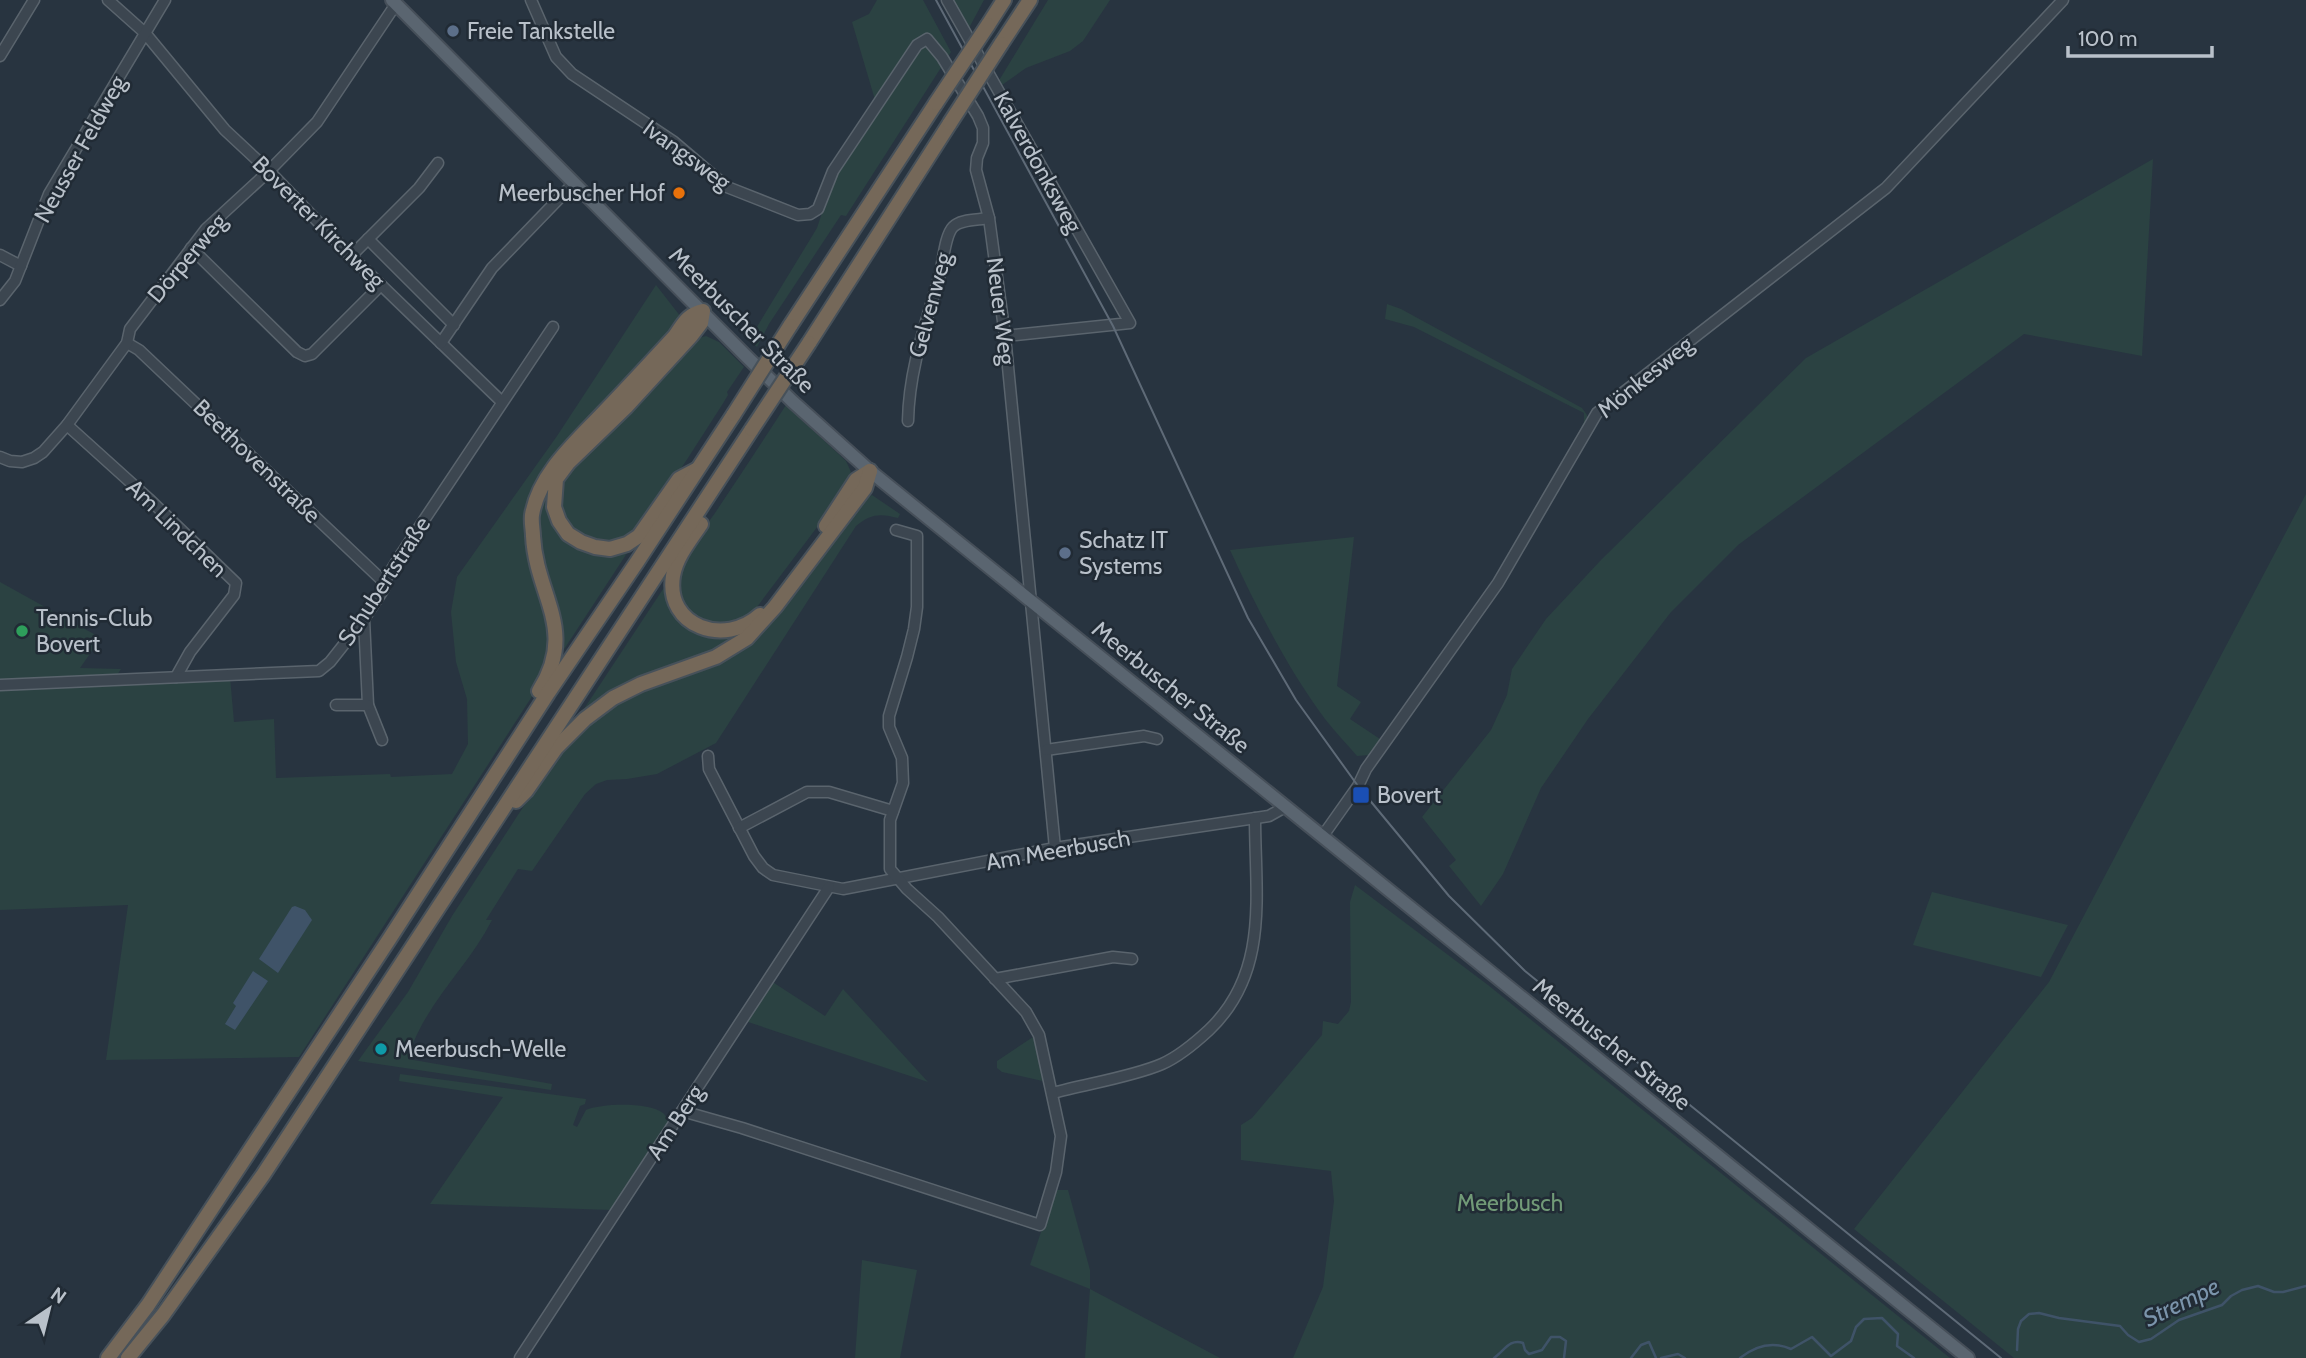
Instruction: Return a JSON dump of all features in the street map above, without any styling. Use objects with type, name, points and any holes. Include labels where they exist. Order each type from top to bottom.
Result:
[{"type":"highway","points":[[108,1358],[148,1305],[1004,0]]},
{"type":"highway","points":[[128,1358],[163,1315],[263,1175],[809,343],[1030,0]]},
{"type":"highway","points":[[497,773],[502,750],[545,682],[556,653],[556,630],[534,553],[532,515],[543,486],[561,459],[675,336],[692,313],[703,311],[701,323],[691,336],[626,407],[568,463],[556,479],[554,507],[568,534],[595,548],[610,549],[627,544],[639,536],[678,479],[697,470]]},
{"type":"highway","points":[[712,490],[711,506],[681,555],[673,576],[674,592],[677,604],[694,623],[709,630],[723,632],[746,626],[768,607],[856,480],[870,471]]},
{"type":"highway","points":[[498,816],[526,791],[556,748],[585,719],[613,698],[641,684],[716,657],[747,638],[775,607],[865,488],[870,471]]},
{"type":"main road","name":"Meerbuscher Straße","points":[[394,2],[792,401],[870,471],[1968,1358]]},
{"type":"street","points":[[0,56],[34,0]]},
{"type":"street","name":"Boverter Kirchweg","points":[[108,0],[145,33],[225,130],[270,171],[351,256],[502,401]]},
{"type":"street","name":"Neusser Feldweg","points":[[0,300],[15,281],[49,194],[165,0]]},
{"type":"street","name":"Ivangsweg","points":[[531,0],[556,57],[572,74],[674,142],[727,187],[798,215],[810,214],[818,209],[834,171],[917,45],[926,39]]},
{"type":"street","name":"Kalverdonksweg","points":[[947,0],[1130,323],[1005,336]]},
{"type":"street","name":"Mönkesweg","points":[[1322,837],[1358,786],[1371,762],[1498,583],[1597,414],[1886,188],[2063,0]]},
{"type":"street","name":"Dörperweg","points":[[0,457],[22,462],[34,458],[51,444],[127,342],[130,330],[191,247],[206,229],[270,171],[317,122],[394,2]]},
{"type":"street","name":"Neuer Weg","points":[[926,39],[942,57],[983,128],[983,143],[976,170],[989,218],[1005,336],[1055,848]]},
{"type":"street","points":[[351,256],[419,188],[439,163]]},
{"type":"street","points":[[441,343],[492,268],[574,183]]},
{"type":"street","name":"Gelvenweg","points":[[908,421],[908,403],[916,353],[950,231],[959,222],[989,218]]},
{"type":"street","points":[[368,239],[454,325]]},
{"type":"street","points":[[191,247],[297,352],[305,356],[312,354],[381,285]]},
{"type":"street","points":[[0,255],[21,266]]},
{"type":"street","name":"Schubertstraße","points":[[0,685],[318,671],[330,662],[384,589],[384,582],[553,327]]},
{"type":"street","name":"Beethovenstraße","points":[[127,342],[248,451],[384,582]]},
{"type":"street","name":"Am Lindchen","points":[[67,425],[236,583],[234,595],[190,652],[176,677]]},
{"type":"street","points":[[682,1111],[1040,1225],[1056,1171],[1061,1136],[1039,1035],[1026,1012],[938,916],[898,880],[890,869],[890,820],[904,783],[902,758],[889,727],[889,716],[908,657],[917,607],[917,536],[896,530]]},
{"type":"street","points":[[363,619],[368,705],[382,740]]},
{"type":"street","points":[[336,705],[368,705]]},
{"type":"street","points":[[1046,750],[1144,736],[1157,739]]},
{"type":"street","name":"Am Meerbusch","points":[[708,756],[709,769],[739,828],[758,862],[768,872],[779,877],[843,889],[1055,848],[1255,818],[1276,814],[1285,807]]},
{"type":"street","points":[[739,828],[807,792],[829,792],[893,811]]},
{"type":"street","points":[[1053,1093],[1161,1064],[1194,1045],[1220,1019],[1240,990],[1253,956],[1257,921],[1255,818]]},
{"type":"street","name":"Am Berg","points":[[520,1358],[829,887]]},
{"type":"street","points":[[995,979],[1113,957],[1132,958]]},
{"type":"green space","points":[[877,0],[923,0],[951,52],[846,216],[841,215],[769,324],[757,347],[749,340],[817,228],[835,173],[878,110],[852,22],[869,14]]},
{"type":"green space","points":[[984,0],[969,28],[954,1]]},
{"type":"green space","points":[[1048,0],[1110,0],[1083,41],[1070,51],[1026,68],[1002,85],[998,82]]},
{"type":"green space","points":[[2153,159],[2142,356],[2024,334],[1738,545],[1671,612],[1588,719],[1541,788],[1503,874],[1481,906],[1449,866],[1456,860],[1422,817],[1491,730],[1507,695],[1512,669],[1546,619],[1601,560],[1806,358]]},
{"type":"green space","points":[[656,285],[681,317],[669,336],[666,334],[652,353],[551,460],[537,481],[527,504],[523,521],[526,520],[528,552],[550,631],[549,654],[540,680],[531,698],[299,1057],[106,1060],[128,905],[0,910],[0,688],[230,677],[234,722],[274,719],[276,778],[452,774],[468,744],[467,699],[456,662],[451,612],[457,577],[557,436]]},
{"type":"green space","points":[[1387,304],[1401,309],[1582,408],[1588,422],[1540,507],[1584,422],[1584,413],[1414,327],[1385,319]]},
{"type":"green space","points":[[706,336],[719,342],[744,367],[680,471],[631,533],[609,541],[587,537],[577,532],[563,515],[560,503],[562,488],[569,472],[699,338]]},
{"type":"green space","points":[[786,405],[846,461],[851,472],[849,481],[754,611],[730,624],[715,625],[704,622],[695,616],[683,599],[679,579],[681,568],[696,539]]},
{"type":"green space","points":[[551,481],[550,491],[579,546],[633,544],[557,660],[541,565],[536,513]]},
{"type":"green space","points":[[2306,494],[2306,1358],[2014,1358],[1854,1229],[2049,982]]},
{"type":"green space","points":[[872,495],[900,514],[898,518],[876,516],[856,526],[716,743],[657,774],[607,780],[596,784],[585,794],[532,871],[518,869],[486,920],[492,920],[482,938],[434,1004],[408,1059],[552,1084],[551,1090],[358,1061],[408,992],[452,916],[561,752],[591,722],[615,704],[649,687],[713,664]]},
{"type":"green space","points":[[1354,537],[1337,686],[1361,702],[1350,719],[1380,739],[1391,723],[1394,725],[1369,755],[1357,756],[1325,719],[1298,680],[1230,550]]},
{"type":"green space","points":[[669,580],[678,613],[745,634],[576,721]]},
{"type":"green space","points":[[0,582],[101,638],[80,668],[121,669],[115,678],[0,682]]},
{"type":"green space","name":"Meerbusch","points":[[1355,885],[1488,985],[1950,1358],[1293,1358],[1323,1287],[1334,1201],[1331,1171],[1241,1160],[1241,1125],[1252,1118],[1322,1035],[1323,1021],[1338,1024],[1349,1011],[1350,902]]},
{"type":"green space","points":[[1932,892],[2068,925],[2041,977],[1913,945]]},
{"type":"green space","points":[[771,981],[825,1016],[843,989],[928,1082],[745,1021]]},
{"type":"green space","points":[[1033,1037],[1047,1082],[1002,1072],[997,1068],[997,1061]]},
{"type":"green space","points":[[400,1074],[586,1099],[585,1104],[580,1106],[573,1125],[577,1127],[586,1110],[614,1105],[637,1105],[656,1109],[663,1113],[669,1122],[612,1210],[430,1204],[503,1097],[399,1081]]},
{"type":"green space","points":[[1055,1190],[1068,1190],[1090,1270],[1090,1289],[1030,1265]]},
{"type":"green space","points":[[862,1260],[917,1270],[900,1358],[855,1358]]},
{"type":"green space","points":[[1090,1289],[1220,1358],[1085,1358]]},
{"type":"water","points":[[295,906],[305,910],[312,920],[278,973],[259,959]]},
{"type":"water","points":[[253,971],[268,981],[235,1030],[225,1024],[236,1006],[233,1003]]},
{"type":"waterway","name":"Strempe","points":[[2017,1350],[2018,1329],[2021,1321],[2029,1314],[2039,1313],[2120,1326],[2139,1342],[2151,1339],[2179,1320],[2222,1305],[2242,1290],[2258,1286],[2274,1292],[2283,1292],[2306,1286]]},
{"type":"waterway","name":"Strempe","points":[[1740,1358],[1764,1346],[1778,1345],[1791,1349],[1812,1337],[1831,1356],[1851,1341],[1856,1327],[1864,1319],[1882,1318],[1898,1334],[1897,1346],[1914,1358]]},
{"type":"waterway","name":"Strempe","points":[[1494,1358],[1514,1342],[1523,1343],[1529,1354],[1542,1350],[1551,1337],[1560,1337],[1566,1341],[1564,1358]]},
{"type":"waterway","name":"Strempe","points":[[1631,1358],[1641,1345],[1649,1342],[1656,1358]]},
{"type":"waterway","name":"Strempe","points":[[1661,1358],[1678,1354],[1685,1358]]},
{"type":"tram line","points":[[936,0],[1113,326],[1248,618],[1296,700],[1358,786],[1449,896],[1525,971],[2001,1358]]},
{"type":"place","name":"Freie Tankstelle","points":[[453,31]]},
{"type":"place","name":"Meerbuscher Hof","points":[[679,193]]},
{"type":"place","name":"Schatz IT Systems","points":[[1065,553]]},
{"type":"place","name":"Tennis-Club Bovert","points":[[22,631]]},
{"type":"place","name":"Bovert","points":[[1361,795]]},
{"type":"place","name":"Meerbusch-Welle","points":[[381,1049]]}]
